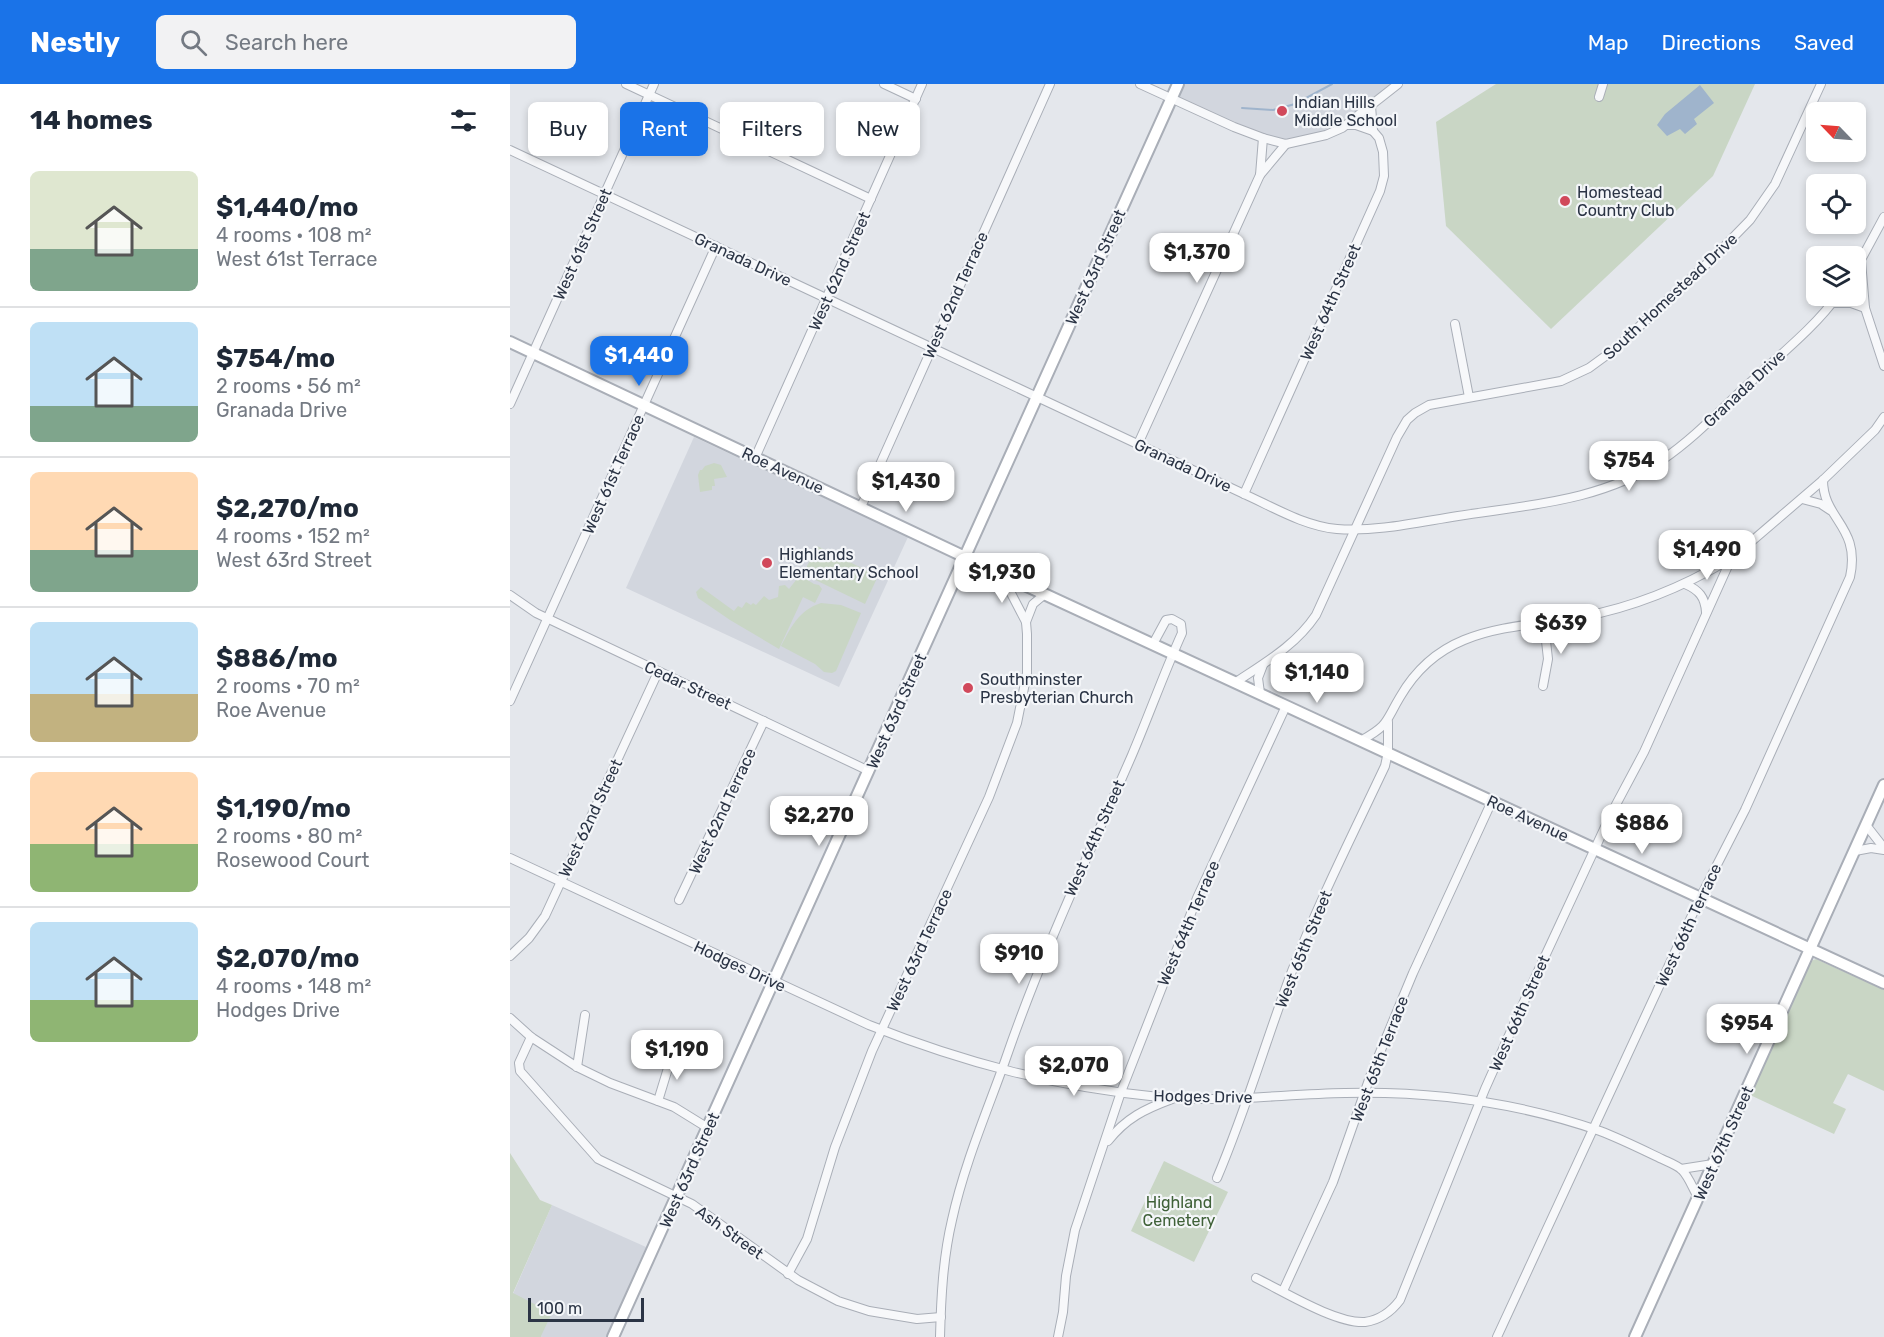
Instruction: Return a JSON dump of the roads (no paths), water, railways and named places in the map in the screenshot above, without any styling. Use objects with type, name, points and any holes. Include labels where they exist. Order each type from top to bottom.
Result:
[{"type":"main road","name":"West 63rd Street","points":[[613,1337],[1178,84]]},
{"type":"main road","name":"Roe Avenue","points":[[510,342],[1001,574],[1884,983]]},
{"type":"main road","name":"West 67th Street","points":[[1635,1337],[1884,785]]},
{"type":"street","points":[[626,84],[871,199]]},
{"type":"street","name":"West 61st Street","points":[[510,405],[654,84]]},
{"type":"street","points":[[884,84],[916,99]]},
{"type":"street","name":"West 62nd Street","points":[[755,458],[922,84]]},
{"type":"street","name":"West 62nd Terrace","points":[[861,507],[1050,84]]},
{"type":"street","points":[[1140,84],[1263,138],[1286,144],[1326,135],[1348,125],[1398,84]]},
{"type":"street","points":[[1599,97],[1603,84]]},
{"type":"street","name":"South Homestead Drive","points":[[1236,682],[1293,642],[1306,629],[1321,603],[1397,437],[1407,420],[1429,405],[1561,381],[1589,368],[1615,349],[1713,258],[1750,220],[1775,184],[1821,84]]},
{"type":"street","name":"West 64th Street","points":[[1244,494],[1380,191],[1384,176],[1383,152],[1379,138],[1373,131],[1371,106]]},
{"type":"street","points":[[1348,125],[1356,124],[1373,131]]},
{"type":"street","points":[[1260,175],[1263,138]]},
{"type":"street","points":[[1138,444],[1260,175],[1286,144]]},
{"type":"street","name":"Granada Drive","points":[[510,150],[1244,494],[1302,520],[1337,529],[1373,529],[1564,499],[1605,489],[1628,479],[1653,466],[1679,447],[1790,346],[1829,306]]},
{"type":"street","points":[[1866,251],[1884,217]]},
{"type":"street","name":"West 61st Terrace","points":[[510,701],[716,246]]},
{"type":"street","points":[[1859,306],[1865,308],[1884,366]]},
{"type":"street","points":[[1455,324],[1468,397]]},
{"type":"street","name":"West 66th Street","points":[[1283,1291],[1309,1305],[1350,1321],[1372,1320],[1390,1311],[1400,1300],[1481,1100],[1527,995],[1595,849],[1644,752],[1731,559],[1823,480],[1875,430],[1884,417]]},
{"type":"street","points":[[1875,430],[1884,425]]},
{"type":"street","name":"West 66th Terrace","points":[[1497,1337],[1700,898],[1745,810],[1850,577],[1852,552],[1850,540],[1827,501],[1823,480]]},
{"type":"street","points":[[1802,499],[1821,504],[1833,513]]},
{"type":"street","name":"West 65th Street","points":[[1217,1178],[1250,1097],[1297,959],[1385,766],[1388,752],[1388,722],[1413,677],[1441,652],[1464,640],[1484,633],[1628,607],[1685,584],[1731,559]]},
{"type":"street","name":"West 63rd Terrace","points":[[788,1274],[807,1239],[847,1111],[980,818],[1017,723],[1027,673],[1026,622],[1001,574]]},
{"type":"street","points":[[1685,584],[1701,593],[1706,603],[1707,613]]},
{"type":"street","points":[[1026,622],[1033,604],[1045,594]]},
{"type":"street","name":"Cedar Street","points":[[510,595],[548,619],[869,771]]},
{"type":"street","points":[[1153,644],[1163,622],[1169,619],[1176,620],[1182,627],[1173,653]]},
{"type":"street","points":[[1543,686],[1548,659],[1544,623]]},
{"type":"street","name":"West 64th Street","points":[[940,1337],[947,1245],[969,1157],[1070,892],[1133,753],[1173,653]]},
{"type":"street","points":[[1260,693],[1258,677],[1263,664]]},
{"type":"street","name":"West 62nd Street","points":[[510,956],[536,930],[658,672]]},
{"type":"street","name":"West 64th Terrace","points":[[1058,1337],[1066,1276],[1076,1230],[1121,1092],[1202,889],[1286,706]]},
{"type":"street","name":"West 62nd Terrace","points":[[679,900],[764,721]]},
{"type":"street","name":"West 65th Street","points":[[1362,740],[1388,722]]},
{"type":"street","name":"West 65th Terrace","points":[[1283,1291],[1333,1182],[1387,1034],[1413,973],[1492,801]]},
{"type":"street","points":[[1866,825],[1884,849]]},
{"type":"street","points":[[1855,850],[1884,849]]},
{"type":"street","name":"Hodges Drive","points":[[510,858],[882,1030],[941,1052],[1001,1070],[1121,1092],[1174,1098],[1414,1093],[1481,1100],[1550,1115],[1593,1129],[1626,1142],[1681,1169]]},
{"type":"street","points":[[577,1067],[585,1015]]},
{"type":"street","points":[[510,1018],[531,1037],[577,1067],[610,1083],[685,1112],[708,1128]]},
{"type":"street","name":"Ash Street","points":[[531,1037],[519,1063],[520,1071],[598,1159],[692,1204],[788,1274],[838,1301],[869,1311],[917,1319],[941,1317]]},
{"type":"street","points":[[658,1101],[672,1055]]},
{"type":"street","name":"West 64th Terrace","points":[[1103,1147],[1121,1124],[1154,1105],[1174,1098]]},
{"type":"street","points":[[1698,1197],[1681,1169],[1713,1164]]},
{"type":"street","points":[[1256,1278],[1283,1291]]},
{"type":"water","points":[[1700,85],[1714,103],[1694,119],[1697,124],[1685,134],[1680,129],[1667,136],[1657,125],[1665,114]]},
{"type":"waterway","points":[[1242,108],[1273,110],[1295,104],[1332,84]]},
{"type":"place","name":"Indian Hills Middle School","points":[[1282,111]]},
{"type":"place","name":"Homestead Country Club","points":[[1565,201]]},
{"type":"place","name":"Highlands Elementary School","points":[[767,563]]},
{"type":"place","name":"Southminster Presbyterian Church","points":[[968,688]]},
{"type":"park label","name":"Highland Cemetery","points":[[1179,1211]]}]
